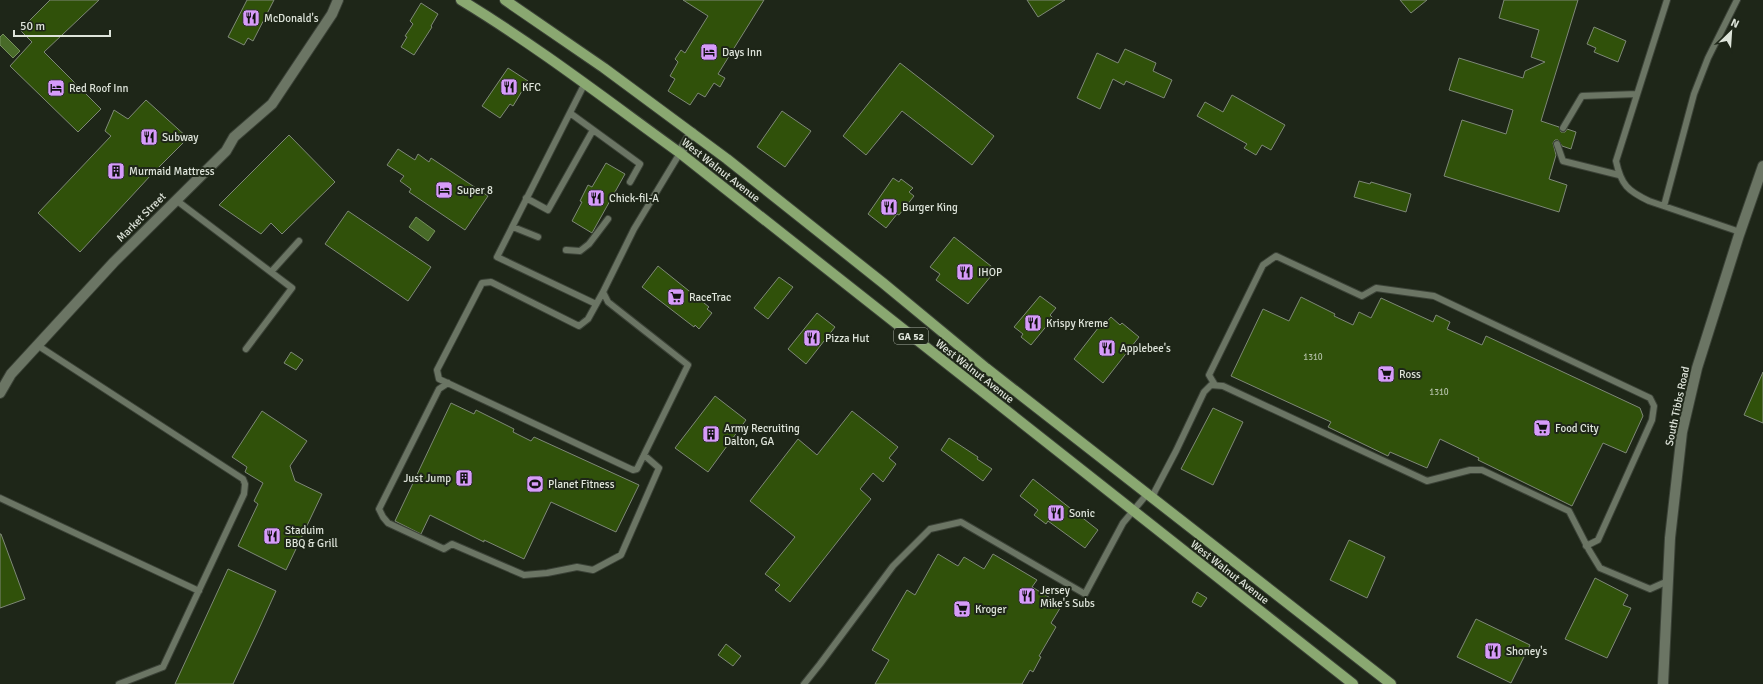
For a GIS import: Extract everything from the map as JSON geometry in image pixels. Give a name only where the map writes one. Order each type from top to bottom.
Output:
[{"type":"main road","name":"West Walnut Avenue","points":[[461,0],[488,16],[585,83],[680,154],[1353,684]]},
{"type":"main road","name":"West Walnut Avenue","points":[[510,1],[692,133],[883,283],[986,368],[1151,495],[1391,684]]},
{"type":"street","name":"Market Street","points":[[2,386],[37,345],[114,262],[226,151],[234,137],[272,104],[332,14],[338,0]]},
{"type":"street","points":[[680,154],[692,133]]},
{"type":"street","name":"South Tibbs Road","points":[[1663,684],[1670,538],[1682,432],[1697,368],[1740,232],[1763,166]]},
{"type":"lane","points":[[1667,0],[1616,161],[1619,175],[1624,185],[1635,194],[1664,206],[1740,232]]},
{"type":"lane","points":[[1664,206],[1694,94],[1708,58],[1738,0]]},
{"type":"lane","points":[[585,83],[497,257],[596,304]]},
{"type":"lane","points":[[1563,128],[1582,96],[1637,94]]},
{"type":"lane","points":[[570,113],[640,164],[630,182]]},
{"type":"lane","points":[[526,198],[548,210],[594,130]]},
{"type":"lane","points":[[1557,144],[1563,161],[1619,175]]},
{"type":"lane","points":[[603,292],[608,302],[688,365],[637,469],[633,470],[439,378],[437,370],[482,283],[491,282],[579,326],[588,319],[634,229],[680,154]]},
{"type":"lane","points":[[176,200],[292,288],[246,349]]},
{"type":"lane","points":[[566,250],[580,251],[585,248],[608,219]]},
{"type":"lane","points":[[513,227],[538,238]]},
{"type":"lane","points":[[271,272],[299,241]]},
{"type":"lane","points":[[1215,385],[1210,380],[1209,375],[1263,265],[1276,256],[1362,296],[1376,288],[1434,296],[1650,398],[1654,406],[1652,420],[1598,540],[1586,546]]},
{"type":"lane","points":[[37,345],[243,478],[245,484],[244,494],[163,667],[119,684]]},
{"type":"lane","points":[[448,383],[439,389],[379,508],[382,517],[388,523],[444,549],[452,544],[524,575],[547,573],[577,567],[593,570],[621,555],[658,468],[644,455]]},
{"type":"lane","points":[[804,684],[894,566],[930,529],[961,522],[1085,594],[1123,523],[1133,511],[1155,491],[1204,392],[1211,385],[1223,386],[1427,481],[1470,470],[1482,470],[1569,511],[1586,546],[1600,568],[1650,589],[1668,581]]},
{"type":"lane","points":[[0,498],[199,591]]},
{"type":"shaded area","points":[[3,34],[20,51],[13,58],[0,45],[0,37]]},
{"type":"shaded area","points":[[416,217],[435,231],[428,241],[409,227]]},
{"type":"building","name":"Red Roof Inn","points":[[50,0],[99,0],[44,52],[101,109],[78,132],[10,66],[32,42],[20,30]]},
{"type":"building","name":"McDonald's","points":[[247,0],[274,0],[253,41],[248,38],[244,45],[228,37]]},
{"type":"building","name":"Days Inn","points":[[683,0],[764,0],[718,74],[725,78],[720,87],[714,83],[705,97],[698,93],[690,105],[668,91],[675,79],[670,76],[678,62],[675,59],[681,50],[685,53],[708,16]]},
{"type":"building","points":[[1027,0],[1065,0],[1038,17]]},
{"type":"building","points":[[1400,0],[1427,0],[1411,13]]},
{"type":"building","points":[[1504,0],[1578,0],[1541,121],[1559,127],[1561,132],[1565,132],[1567,129],[1576,132],[1571,149],[1562,146],[1558,140],[1555,140],[1553,143],[1556,155],[1549,179],[1567,185],[1559,212],[1444,176],[1462,120],[1506,134],[1513,110],[1449,90],[1459,58],[1523,78],[1525,71],[1545,62],[1531,57],[1539,30],[1499,18]]},
{"type":"building","points":[[421,3],[438,14],[431,26],[432,27],[414,55],[401,47],[407,37],[405,36],[413,24],[410,21]]},
{"type":"building","points":[[1594,27],[1626,41],[1618,62],[1594,52],[1596,48],[1587,44]]},
{"type":"building","points":[[1125,49],[1156,63],[1153,71],[1172,80],[1164,98],[1126,81],[1124,85],[1113,79],[1100,109],[1077,98],[1097,53],[1118,63]]},
{"type":"building","points":[[900,63],[994,136],[972,165],[902,111],[866,155],[843,136]]},
{"type":"building","name":"KFC","points":[[508,68],[528,81],[513,106],[510,104],[500,118],[482,106]]},
{"type":"building","points":[[1232,95],[1285,125],[1271,150],[1262,145],[1256,155],[1244,148],[1247,144],[1197,116],[1205,102],[1223,112]]},
{"type":"building","points":[[146,100],[188,138],[151,175],[80,252],[38,213],[111,136],[105,131],[114,110],[128,119]]},
{"type":"building","points":[[782,111],[811,131],[785,167],[757,147]]},
{"type":"building","points":[[289,135],[335,182],[282,234],[271,223],[261,234],[219,205]]},
{"type":"building","name":"Super 8","points":[[398,149],[415,160],[418,154],[429,162],[431,158],[488,196],[465,230],[409,192],[411,189],[400,181],[404,176],[387,165]]},
{"type":"building","name":"Chick-fil-A","points":[[606,163],[625,174],[592,233],[572,221],[582,202],[580,201],[588,185],[592,187]]},
{"type":"building","name":"Burger King","points":[[893,178],[899,182],[901,179],[913,188],[909,192],[914,196],[899,215],[897,214],[886,228],[868,214]]},
{"type":"building","points":[[1359,181],[1370,184],[1371,182],[1411,194],[1406,212],[1354,197]]},
{"type":"building","points":[[348,211],[431,267],[408,301],[325,244]]},
{"type":"building","name":"IHOP","points":[[954,237],[996,270],[968,304],[936,280],[940,274],[930,267]]},
{"type":"building","name":"RaceTrac","points":[[658,266],[709,307],[707,309],[712,313],[699,329],[695,325],[694,327],[642,287]]},
{"type":"building","points":[[779,277],[793,287],[768,319],[754,308]]},
{"type":"building","name":"Krispy Kreme","points":[[1040,296],[1056,308],[1050,315],[1053,318],[1031,345],[1021,337],[1023,334],[1014,327]]},
{"type":"building","points":[[1301,297],[1353,325],[1359,312],[1371,318],[1381,298],[1433,322],[1436,315],[1450,322],[1447,329],[1482,345],[1486,336],[1640,408],[1643,416],[1626,453],[1603,443],[1572,506],[1478,460],[1479,458],[1440,439],[1427,468],[1390,452],[1388,456],[1328,427],[1331,422],[1231,376],[1263,309],[1289,321]]},
{"type":"building","name":"Pizza Hut","points":[[817,313],[835,327],[806,364],[788,349]]},
{"type":"building","name":"Applebee's","points":[[1111,317],[1120,325],[1122,323],[1139,337],[1103,383],[1074,359],[1102,323],[1104,325]]},
{"type":"building","points":[[291,352],[303,360],[296,370],[284,363]]},
{"type":"building","points":[[1763,372],[1763,423],[1744,415]]},
{"type":"building","name":"Army Recruiting Dalton, GA","points":[[715,396],[746,420],[708,472],[675,448]]},
{"type":"building","points":[[451,403],[474,414],[476,410],[514,429],[513,432],[531,441],[534,437],[639,485],[616,532],[551,502],[524,559],[484,540],[484,542],[430,515],[421,534],[395,521]]},
{"type":"building","points":[[1213,408],[1243,422],[1213,485],[1181,469]]},
{"type":"building","points":[[262,411],[307,441],[290,466],[295,481],[322,494],[286,570],[238,546],[258,504],[254,501],[263,483],[245,472],[247,467],[232,457]]},
{"type":"building","points":[[852,411],[898,447],[889,458],[896,464],[883,482],[873,473],[860,489],[871,499],[790,602],[775,590],[780,585],[765,574],[795,537],[750,501],[798,439],[817,455]]},
{"type":"building","points":[[949,438],[978,457],[977,459],[992,469],[983,481],[941,450]]},
{"type":"building","name":"Sonic","points":[[1033,479],[1098,530],[1085,548],[1048,521],[1046,524],[1034,515],[1038,510],[1020,496]]},
{"type":"building","points":[[0,534],[25,599],[0,608]]},
{"type":"building","points":[[1349,540],[1385,557],[1367,598],[1330,580]]},
{"type":"building","name":"Kroger","points":[[938,554],[958,566],[964,557],[984,569],[993,554],[1037,580],[1032,587],[1062,605],[1051,623],[1056,627],[1039,656],[1041,657],[1033,672],[1030,670],[1022,684],[875,684],[889,660],[872,650],[907,590],[915,595]]},
{"type":"building","points":[[228,569],[276,591],[257,633],[233,684],[175,684]]},
{"type":"building","points":[[1595,578],[1628,595],[1623,605],[1631,608],[1607,658],[1565,639]]},
{"type":"building","points":[[1197,592],[1207,598],[1201,607],[1192,602]]},
{"type":"building","name":"Shoney's","points":[[1476,619],[1530,645],[1511,683],[1457,657]]},
{"type":"building","points":[[726,644],[741,656],[733,666],[718,655]]},
{"type":"place","name":"McDonald's","points":[[251,18]]},
{"type":"place","name":"Days Inn","points":[[709,52]]},
{"type":"place","name":"KFC","points":[[509,87]]},
{"type":"place","name":"Red Roof Inn","points":[[56,88]]},
{"type":"place","name":"Subway","points":[[149,137]]},
{"type":"place","name":"Murmaid Mattress","points":[[116,171]]},
{"type":"place","name":"Super 8","points":[[444,190]]},
{"type":"place","name":"Chick-fil-A","points":[[596,198]]},
{"type":"place","name":"Burger King","points":[[889,207]]},
{"type":"place","name":"IHOP","points":[[965,272]]},
{"type":"place","name":"RaceTrac","points":[[676,297]]},
{"type":"place","name":"Krispy Kreme","points":[[1033,323]]},
{"type":"place","name":"Pizza Hut","points":[[812,338]]},
{"type":"place","name":"Applebee's","points":[[1107,348]]},
{"type":"place","name":"Ross","points":[[1386,374]]},
{"type":"place","name":"Food City","points":[[1542,428]]},
{"type":"place","name":"Army Recruiting Dalton, GA","points":[[711,434]]},
{"type":"place","name":"Just Jump","points":[[464,478]]},
{"type":"place","name":"Planet Fitness","points":[[535,484]]},
{"type":"place","name":"Sonic","points":[[1056,513]]},
{"type":"place","name":"Staduim BBQ & Grill","points":[[272,536]]},
{"type":"place","name":"Jersey Mike's Subs","points":[[1027,596]]},
{"type":"place","name":"Kroger","points":[[962,609]]},
{"type":"place","name":"Shoney's","points":[[1493,651]]}]
